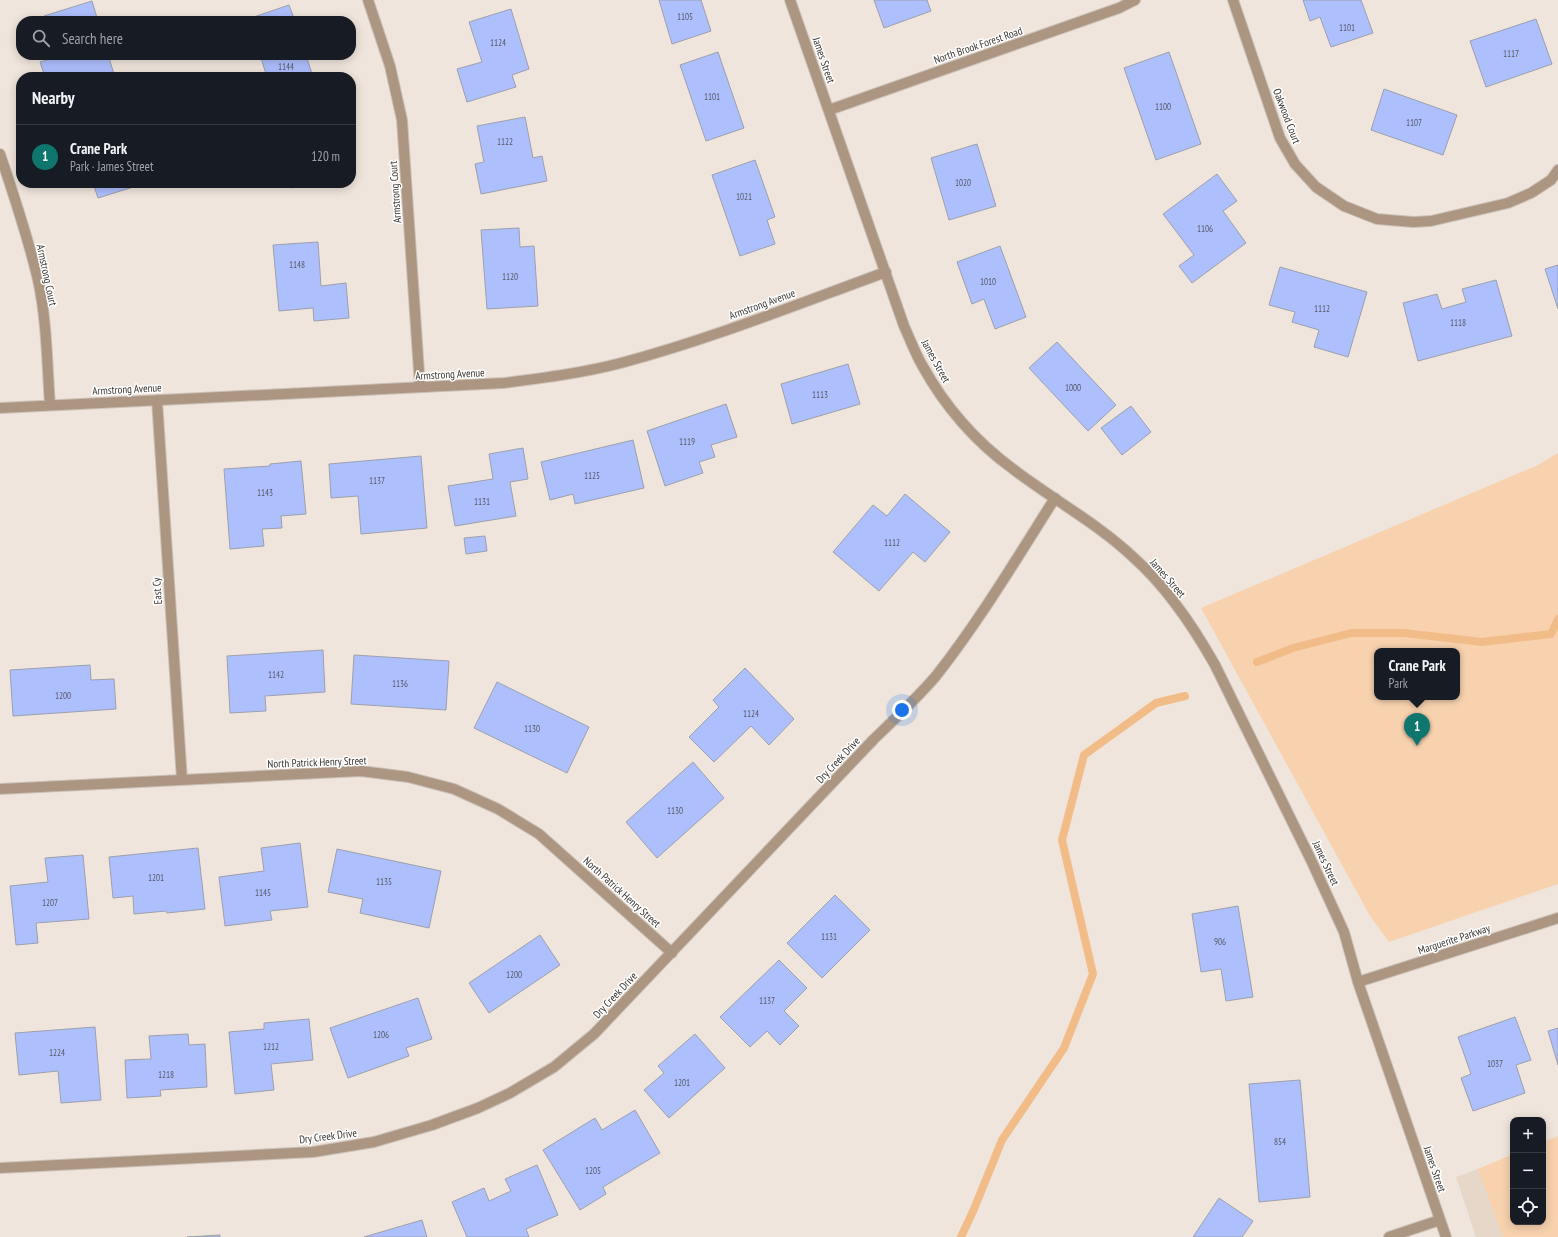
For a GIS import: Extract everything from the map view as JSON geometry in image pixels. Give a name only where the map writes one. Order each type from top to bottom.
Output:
[{"type":"street","name":"Armstrong Court","points":[[368,0],[390,66],[402,120],[420,387]]},
{"type":"street","name":"James Street","points":[[790,0],[904,326],[922,365],[947,404],[981,442],[1013,469],[1113,539],[1135,558],[1170,596],[1200,638],[1215,665],[1328,896],[1344,932],[1358,982],[1446,1237]]},
{"type":"street","name":"North Brook Forest Road","points":[[829,110],[1119,8],[1135,0]]},
{"type":"street","name":"Oakwood Court","points":[[1233,0],[1280,138],[1295,164],[1316,187],[1344,206],[1378,218],[1413,222],[1431,221],[1508,202],[1531,193],[1551,180],[1558,170]]},
{"type":"street","name":"Armstrong Court","points":[[0,154],[25,229],[38,281],[44,318],[50,405]]},
{"type":"street","name":"Armstrong Avenue","points":[[0,408],[504,383],[544,378],[620,363],[692,342],[886,272]]},
{"type":"street","name":"East Cy","points":[[157,400],[182,780]]},
{"type":"street","name":"Dry Creek Drive","points":[[0,1168],[313,1152],[374,1142],[418,1130],[478,1108],[504,1096],[554,1067],[594,1034],[935,677],[974,625],[1055,498]]},
{"type":"street","name":"North Patrick Henry Street","points":[[0,790],[360,771],[408,777],[454,789],[498,809],[539,834],[672,953]]},
{"type":"street","name":"Marguerite Parkway","points":[[1358,982],[1558,918]]},
{"type":"street","points":[[1389,1237],[1440,1220]]},
{"type":"shaded area","points":[[1558,453],[1558,884],[1389,942],[1370,916],[1201,608],[1538,465]]},
{"type":"shaded area","points":[[1558,1136],[1558,1237],[1503,1237],[1478,1169],[1510,1155],[1510,1225],[1546,1225],[1546,1141]]},
{"type":"shaded area","points":[[1510,1157],[1510,1225],[1546,1225],[1558,1237],[1476,1237],[1456,1177]]},
{"type":"building","points":[[659,0],[701,0],[711,31],[672,44]]},
{"type":"building","points":[[874,0],[927,0],[931,11],[884,28]]},
{"type":"building","points":[[1303,0],[1361,0],[1373,33],[1331,47],[1320,17],[1310,21]]},
{"type":"building","points":[[92,1],[96,16],[44,16]]},
{"type":"building","points":[[289,5],[293,16],[257,16]]},
{"type":"building","points":[[511,9],[529,69],[512,75],[516,87],[467,102],[457,69],[482,62],[469,22]]},
{"type":"building","points":[[1536,19],[1552,64],[1486,87],[1470,41]]},
{"type":"building","points":[[718,52],[744,128],[706,141],[680,65]]},
{"type":"building","points":[[1169,52],[1201,144],[1156,160],[1124,68]]},
{"type":"building","points":[[47,60],[110,60],[113,72],[43,72],[40,62]]},
{"type":"building","points":[[262,60],[308,60],[311,72],[265,72]]},
{"type":"building","points":[[1384,89],[1457,115],[1443,155],[1371,130]]},
{"type":"building","points":[[525,117],[533,158],[542,156],[547,181],[481,194],[475,164],[484,162],[477,126]]},
{"type":"building","points":[[977,144],[996,206],[949,220],[931,158]]},
{"type":"building","points":[[755,160],[775,217],[767,220],[775,244],[740,256],[712,175]]},
{"type":"building","points":[[1217,174],[1237,201],[1223,211],[1246,243],[1192,283],[1179,266],[1194,255],[1163,214]]},
{"type":"building","points":[[95,188],[130,188],[98,198]]},
{"type":"building","points":[[519,228],[520,247],[534,246],[538,306],[487,309],[481,230]]},
{"type":"building","points":[[318,242],[321,286],[346,283],[349,318],[314,321],[313,308],[279,311],[273,245]]},
{"type":"building","points":[[1000,246],[1026,317],[995,329],[984,299],[972,304],[957,262]]},
{"type":"building","points":[[1558,265],[1558,309],[1545,269]]},
{"type":"building","points":[[1280,267],[1367,292],[1348,357],[1314,347],[1319,330],[1292,322],[1295,312],[1269,305]]},
{"type":"building","points":[[1496,280],[1512,336],[1418,361],[1403,303],[1437,294],[1442,309],[1466,302],[1462,289]]},
{"type":"building","points":[[1057,342],[1116,405],[1088,431],[1029,368]]},
{"type":"building","points":[[848,364],[860,404],[792,424],[781,384]]},
{"type":"building","points":[[726,404],[737,437],[711,445],[715,457],[699,462],[703,473],[665,486],[647,431]]},
{"type":"building","points":[[1131,406],[1151,432],[1122,455],[1101,428]]},
{"type":"building","points":[[633,440],[644,488],[575,504],[573,494],[550,500],[541,462]]},
{"type":"building","points":[[523,448],[528,479],[510,482],[516,516],[455,526],[448,486],[493,479],[489,454]]},
{"type":"building","points":[[421,456],[427,528],[361,534],[358,496],[331,498],[329,464]]},
{"type":"building","points":[[301,461],[306,514],[281,516],[282,528],[262,529],[264,546],[230,549],[224,469],[270,466],[270,464]]},
{"type":"building","points":[[905,494],[950,532],[925,562],[913,552],[879,591],[833,552],[873,505],[887,516]]},
{"type":"building","points":[[485,536],[487,551],[466,554],[464,538]]},
{"type":"building","points":[[323,650],[325,692],[265,696],[266,711],[230,713],[227,656]]},
{"type":"building","points":[[354,655],[449,661],[446,710],[351,704]]},
{"type":"building","points":[[90,665],[91,680],[114,679],[116,709],[13,716],[10,670]]},
{"type":"building","points":[[745,668],[794,719],[769,745],[751,726],[714,762],[689,737],[719,707],[713,700]]},
{"type":"building","points":[[497,682],[589,727],[567,773],[474,728]]},
{"type":"building","points":[[693,762],[724,798],[657,858],[626,822]]},
{"type":"building","points":[[300,843],[308,907],[270,911],[272,920],[225,926],[219,877],[264,871],[261,848]]},
{"type":"building","points":[[198,848],[205,909],[167,913],[166,911],[134,914],[133,896],[113,898],[109,857]]},
{"type":"building","points":[[337,849],[441,871],[429,928],[360,913],[363,899],[328,892]]},
{"type":"building","points":[[83,855],[89,919],[36,923],[38,943],[16,945],[10,886],[48,882],[45,858]]},
{"type":"building","points":[[835,895],[870,930],[822,978],[787,943]]},
{"type":"building","points":[[1238,906],[1253,997],[1226,1001],[1221,969],[1201,972],[1192,914]]},
{"type":"building","points":[[540,935],[560,965],[489,1013],[469,983]]},
{"type":"building","points":[[779,960],[807,988],[784,1011],[799,1026],[780,1045],[767,1031],[750,1047],[720,1017]]},
{"type":"building","points":[[418,998],[432,1039],[406,1048],[409,1056],[348,1078],[330,1028]]},
{"type":"building","points":[[1515,1017],[1531,1060],[1516,1065],[1525,1093],[1473,1111],[1461,1078],[1471,1074],[1458,1037]]},
{"type":"building","points":[[309,1019],[313,1060],[271,1064],[274,1090],[235,1094],[229,1032],[264,1029],[264,1023]]},
{"type":"building","points":[[95,1027],[101,1100],[61,1103],[58,1071],[19,1075],[15,1033]]},
{"type":"building","points":[[1558,1028],[1558,1065],[1548,1031]]},
{"type":"building","points":[[188,1034],[189,1045],[205,1044],[207,1087],[160,1090],[161,1096],[127,1098],[125,1060],[151,1059],[149,1036]]},
{"type":"building","points":[[695,1034],[725,1068],[669,1118],[644,1090],[664,1073],[658,1066]]},
{"type":"building","points":[[1300,1080],[1310,1197],[1259,1202],[1249,1084]]},
{"type":"building","points":[[635,1110],[660,1153],[603,1187],[606,1194],[580,1210],[543,1150],[595,1118],[602,1130]]},
{"type":"building","points":[[537,1165],[558,1215],[526,1229],[529,1237],[467,1237],[452,1202],[484,1188],[489,1201],[511,1191],[505,1179]]},
{"type":"building","points":[[1219,1198],[1253,1221],[1242,1237],[1193,1237]]},
{"type":"building","points":[[422,1220],[427,1237],[364,1237]]},
{"type":"building","points":[[220,1235],[220,1237],[187,1237]]},
{"type":"waterway","points":[[1257,662],[1293,648],[1351,633],[1404,633],[1482,642],[1551,634],[1558,619]]},
{"type":"waterway","points":[[961,1237],[1002,1140],[1064,1048],[1093,974],[1062,840],[1084,755],[1156,703],[1185,696]]},
{"type":"place","name":"Crane Park","points":[[1417,746]]}]
